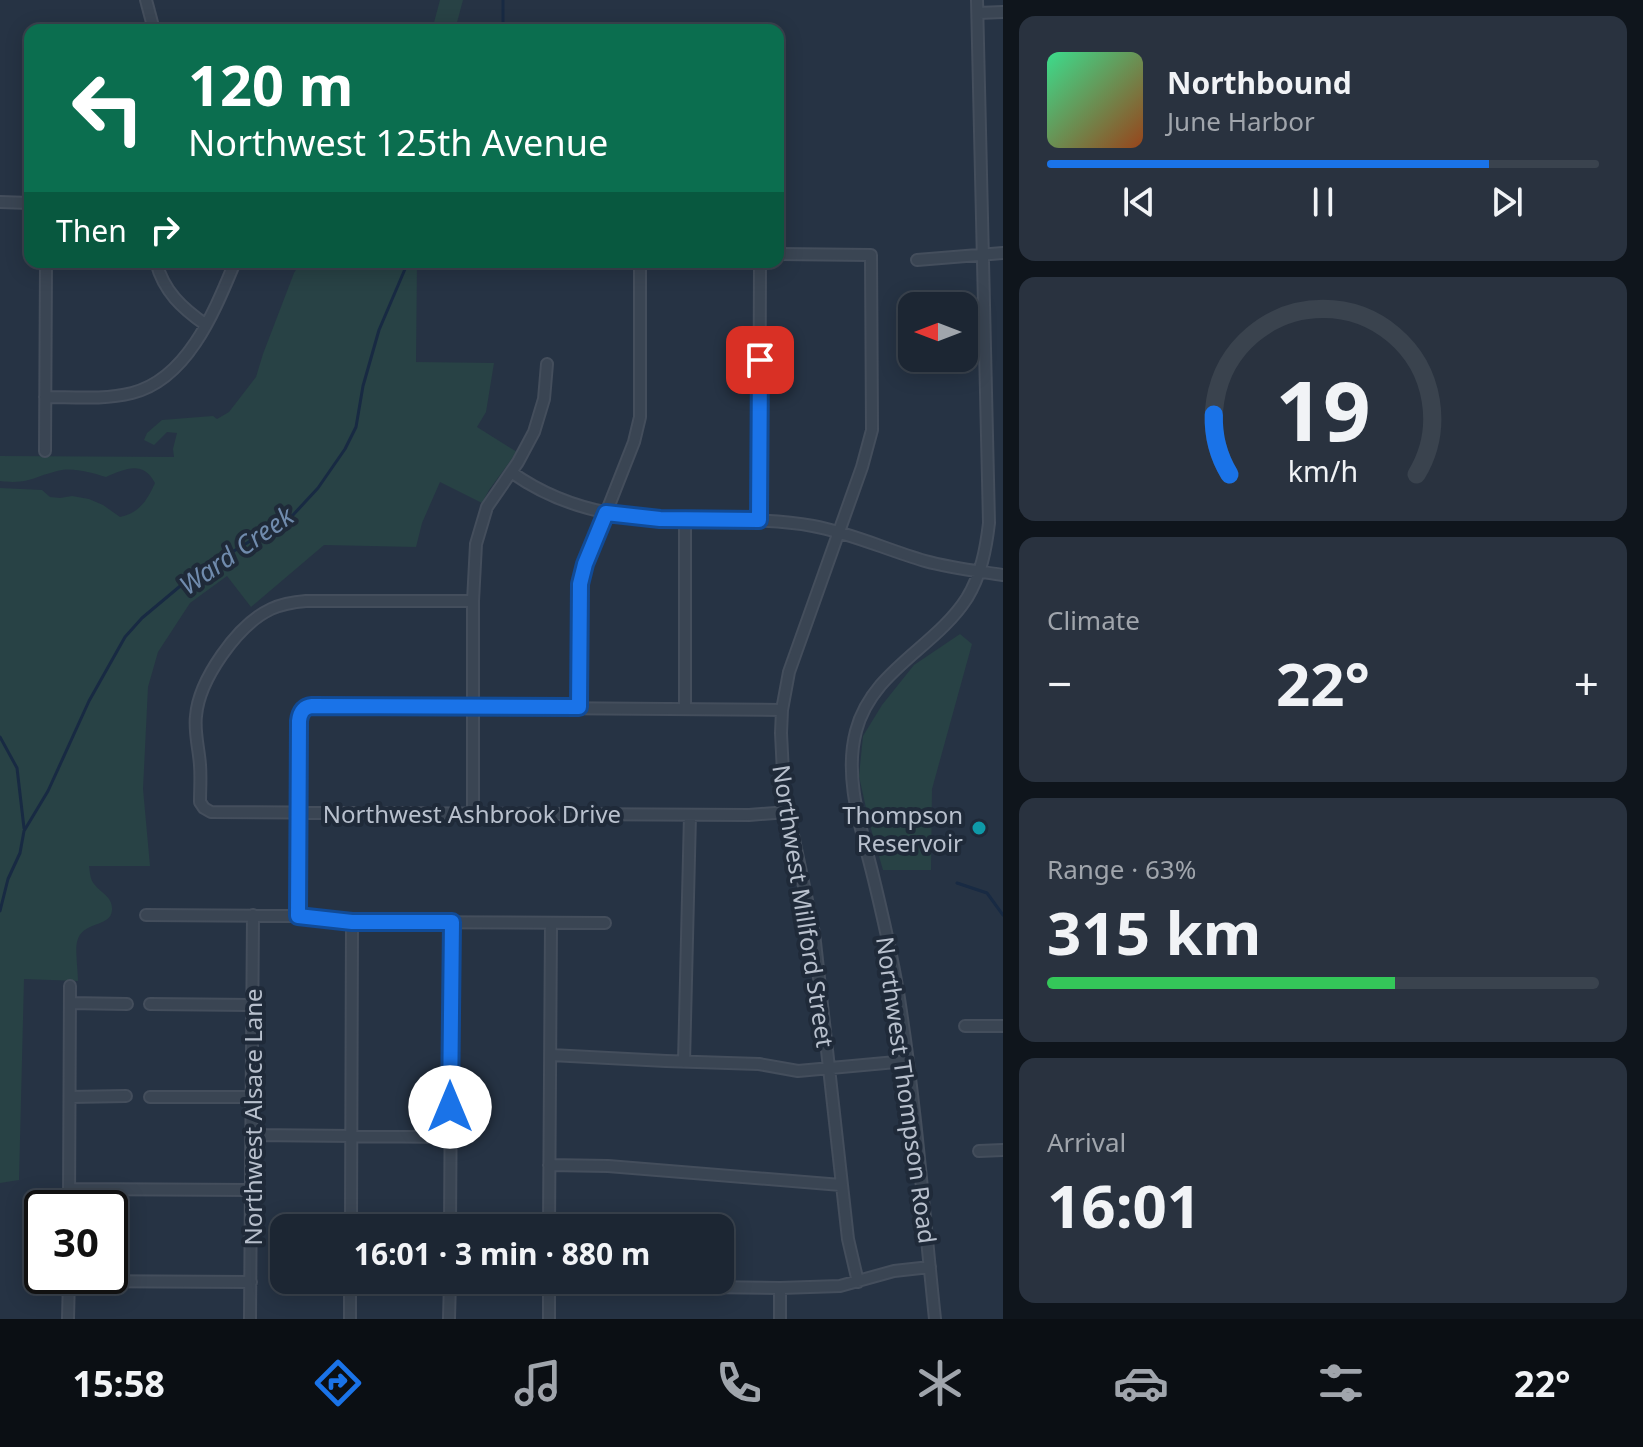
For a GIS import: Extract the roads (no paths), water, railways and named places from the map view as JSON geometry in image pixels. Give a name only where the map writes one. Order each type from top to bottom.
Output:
[{"type":"street","points":[[146,0],[152,24]]},
{"type":"street","name":"Northwest Thompson Road","points":[[935,1319],[907,1061],[892,955],[852,775],[856,731],[875,691],[890,673],[954,615],[972,590],[985,553],[989,523],[977,0]]},
{"type":"street","points":[[978,13],[1003,12]]},
{"type":"street","points":[[0,202],[24,203]]},
{"type":"street","points":[[917,260],[1003,253]]},
{"type":"street","name":"Northwest Millford Street","points":[[784,254],[871,255],[872,430],[862,467],[789,672],[782,710],[782,773],[814,933],[841,1185],[848,1239],[858,1282]]},
{"type":"street","points":[[45,451],[46,268]]},
{"type":"street","points":[[158,268],[169,293],[206,325]]},
{"type":"street","points":[[45,397],[116,396],[143,390],[167,375],[194,346],[217,307],[233,268]]},
{"type":"street","points":[[579,707],[580,584],[585,564],[634,442],[640,417],[640,268]]},
{"type":"street","points":[[759,520],[760,268]]},
{"type":"street","points":[[473,813],[473,601],[479,530],[487,507],[524,453],[538,421],[544,399],[547,364]]},
{"type":"street","points":[[511,472],[554,498],[606,513],[644,518],[794,523],[838,532],[922,560],[1003,575]]},
{"type":"street","points":[[685,520],[685,708]]},
{"type":"street","name":"Northwest Ashbrook Drive","points":[[473,601],[306,601],[286,603],[268,610],[251,622],[218,661],[198,701],[195,718],[201,805],[211,812],[690,815],[788,812]]},
{"type":"street","points":[[298,916],[299,721],[303,710],[312,706],[782,710]]},
{"type":"street","points":[[684,1062],[690,815]]},
{"type":"street","points":[[146,915],[298,916],[352,922],[605,923]]},
{"type":"street","name":"Northwest Alsace Lane","points":[[250,1319],[253,915]]},
{"type":"street","points":[[351,1214],[352,922]]},
{"type":"street","points":[[450,1214],[452,922]]},
{"type":"street","points":[[549,1214],[551,923]]},
{"type":"street","points":[[70,986],[69,1189],[252,1190]]},
{"type":"street","points":[[70,1003],[127,1004]]},
{"type":"street","points":[[150,1004],[252,1005]]},
{"type":"street","points":[[965,1026],[1003,1026]]},
{"type":"street","points":[[551,1055],[759,1064],[798,1071],[907,1061]]},
{"type":"street","points":[[70,1097],[126,1096]]},
{"type":"street","points":[[150,1097],[252,1097]]},
{"type":"street","points":[[252,1135],[450,1137]]},
{"type":"street","points":[[979,1151],[1003,1150]]},
{"type":"street","points":[[549,1165],[608,1166],[841,1185]]},
{"type":"street","points":[[734,1287],[840,1286],[894,1271],[930,1267]]},
{"type":"street","points":[[128,1280],[251,1282]]},
{"type":"street","points":[[780,1288],[780,1319]]},
{"type":"street","points":[[68,1319],[69,1294]]},
{"type":"street","points":[[350,1294],[350,1319]]},
{"type":"street","points":[[449,1319],[450,1294]]},
{"type":"street","points":[[549,1294],[549,1319]]},
{"type":"waterway","name":"Ward Creek","points":[[503,0],[503,24]]},
{"type":"waterway","name":"Ward Creek","points":[[0,911],[8,879],[20,853],[24,831],[48,791],[89,701],[125,637],[142,618],[191,577],[293,515],[318,488],[345,449],[356,427],[363,386],[379,330],[405,268]]},
{"type":"waterway","points":[[0,737],[17,768],[24,828]]},
{"type":"waterway","points":[[957,883],[987,893],[1003,915]]},
{"type":"place","name":"Thompson Reservoir","points":[[979,828]]}]
